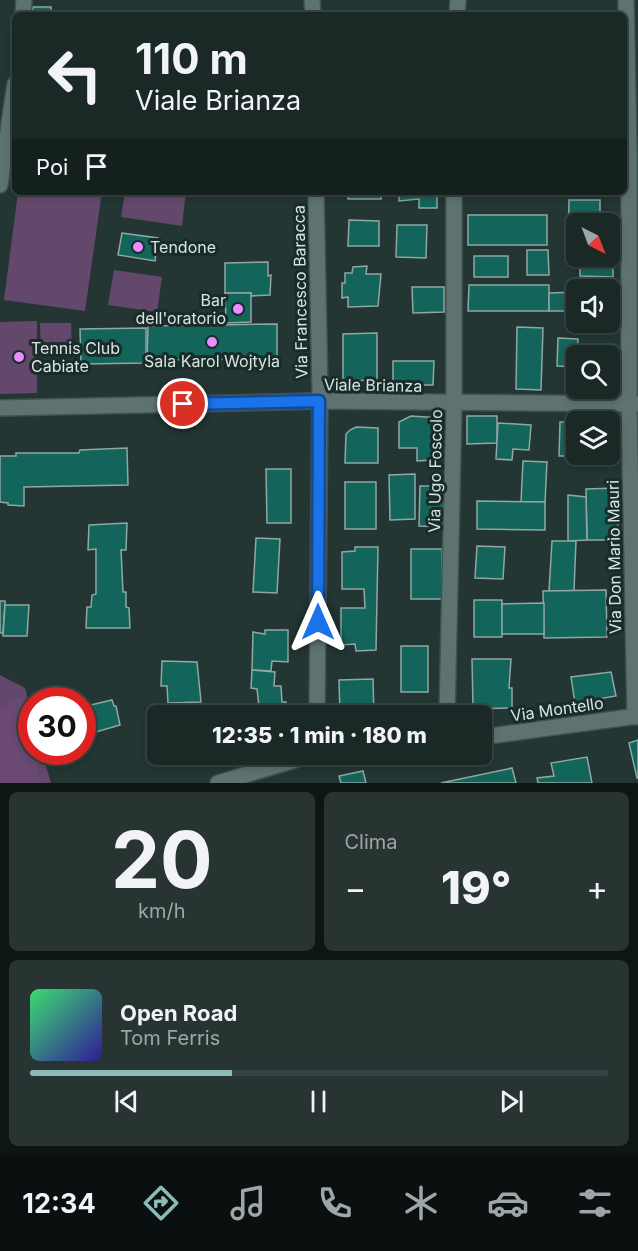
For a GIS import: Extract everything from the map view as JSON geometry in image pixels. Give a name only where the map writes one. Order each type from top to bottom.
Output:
[{"type":"street","name":"Via Don Mario Mauri","points":[[627,22],[633,155],[636,717]]},
{"type":"street","points":[[0,185],[12,104]]},
{"type":"street","name":"Via Francesco Baracca","points":[[316,195],[319,401],[317,705]]},
{"type":"street","name":"Via Ugo Foscolo","points":[[447,705],[454,404],[454,195]]},
{"type":"street","name":"Viale Brianza","points":[[0,408],[319,401],[633,404]]},
{"type":"street","name":"Via Montello","points":[[492,736],[636,717]]},
{"type":"street","points":[[218,783],[254,778],[290,765]]},
{"type":"shaded area","points":[[18,195],[102,195],[85,311],[4,300]]},
{"type":"shaded area","points":[[125,195],[186,195],[182,226],[121,217]]},
{"type":"shaded area","points":[[114,270],[162,277],[157,312],[108,305]]},
{"type":"shaded area","name":"Tennis Club Cabiate","points":[[37,321],[37,393],[0,394],[0,322]]},
{"type":"shaded area","points":[[40,323],[71,323],[72,352],[41,352]]},
{"type":"shaded area","points":[[0,675],[23,687],[18,687],[18,765],[46,765],[51,783],[0,783]]},
{"type":"shaded area","points":[[18,699],[18,765],[36,765],[41,783],[0,783],[0,710]]},
{"type":"building","points":[[33,7],[51,7],[51,12],[32,12]]},
{"type":"building","points":[[348,195],[381,195],[381,199],[348,199]]},
{"type":"building","points":[[399,195],[437,195],[437,208],[419,208],[419,199],[399,201]]},
{"type":"building","points":[[569,200],[600,200],[600,213],[569,213]]},
{"type":"building","points":[[468,215],[547,215],[547,245],[468,245]]},
{"type":"building","points":[[349,220],[379,221],[379,246],[348,246]]},
{"type":"building","points":[[397,225],[427,225],[426,258],[396,257]]},
{"type":"building","name":"Tendone","points":[[122,233],[158,238],[155,261],[118,255]]},
{"type":"building","points":[[527,250],[548,250],[549,275],[527,275]]},
{"type":"building","points":[[474,256],[508,256],[508,277],[474,277]]},
{"type":"building","points":[[268,262],[268,276],[271,275],[270,295],[251,296],[251,293],[225,293],[225,263]]},
{"type":"building","points":[[367,266],[366,274],[381,274],[378,306],[348,307],[348,297],[342,298],[345,273],[352,273],[353,267]]},
{"type":"building","points":[[580,267],[613,267],[613,277],[580,276]]},
{"type":"building","points":[[469,285],[549,285],[549,311],[468,311]]},
{"type":"building","points":[[412,287],[444,287],[444,312],[413,313]]},
{"type":"building","points":[[566,292],[566,311],[549,311],[549,293]]},
{"type":"building","points":[[620,292],[621,292],[622,311],[620,311]]},
{"type":"building","name":"Bar dell'oratorio","points":[[225,293],[251,293],[251,322],[226,323]]},
{"type":"building","name":"Sala Karol Wojtyla","points":[[277,324],[277,359],[147,360],[148,326]]},
{"type":"building","points":[[517,327],[543,328],[541,390],[516,389]]},
{"type":"building","points":[[146,328],[146,363],[81,364],[80,329]]},
{"type":"building","points":[[377,333],[377,380],[343,381],[343,334]]},
{"type":"building","points":[[558,338],[578,339],[578,345],[566,345],[566,366],[557,366]]},
{"type":"building","points":[[393,361],[434,361],[433,385],[393,385]]},
{"type":"building","points":[[411,416],[441,418],[441,444],[434,444],[433,460],[417,461],[417,448],[399,448],[399,422]]},
{"type":"building","points":[[467,416],[497,416],[497,443],[467,444]]},
{"type":"building","points":[[560,422],[566,422],[566,456],[559,456]]},
{"type":"building","points":[[498,423],[531,425],[529,450],[513,449],[512,460],[496,459]]},
{"type":"building","points":[[356,427],[378,428],[378,463],[345,463],[346,434]]},
{"type":"building","points":[[127,448],[128,485],[24,487],[24,506],[0,502],[0,456],[16,456],[16,453],[79,453],[80,450]]},
{"type":"building","points":[[523,461],[547,462],[545,502],[521,502]]},
{"type":"building","points":[[266,469],[291,469],[291,523],[267,523]]},
{"type":"building","points":[[415,474],[415,519],[390,520],[389,475]]},
{"type":"building","points":[[345,482],[376,482],[376,529],[345,529]]},
{"type":"building","points":[[420,486],[444,486],[443,527],[419,526]]},
{"type":"building","points":[[617,488],[618,540],[587,540],[586,489]]},
{"type":"building","points":[[568,495],[586,497],[587,540],[568,541]]},
{"type":"building","points":[[477,501],[545,502],[545,530],[477,529]]},
{"type":"building","points":[[127,523],[126,550],[121,550],[123,592],[126,592],[130,628],[86,628],[87,607],[91,607],[92,595],[96,594],[96,549],[88,550],[89,525]]},
{"type":"building","points":[[256,538],[280,539],[277,593],[253,592]]},
{"type":"building","points":[[552,541],[576,541],[574,591],[549,591]]},
{"type":"building","points":[[477,546],[505,547],[503,579],[475,578]]},
{"type":"building","points":[[355,547],[378,547],[376,650],[356,651],[355,644],[341,645],[341,608],[365,608],[364,589],[342,589],[342,552],[355,551]]},
{"type":"building","points":[[411,549],[442,549],[442,599],[411,599]]},
{"type":"building","points":[[606,590],[607,637],[544,638],[543,591]]},
{"type":"building","points":[[474,600],[502,600],[502,637],[474,637]]},
{"type":"building","points":[[0,601],[5,601],[3,633],[0,633]]},
{"type":"building","points":[[544,603],[544,634],[502,634],[502,604]]},
{"type":"building","points":[[5,605],[29,605],[27,636],[3,636]]},
{"type":"building","points":[[265,630],[288,630],[288,662],[272,661],[271,671],[252,670],[253,632],[265,634]]},
{"type":"building","points":[[401,646],[428,646],[428,692],[401,692]]},
{"type":"building","points":[[472,659],[511,659],[509,688],[512,688],[512,708],[492,709],[492,705],[473,705]]},
{"type":"building","points":[[162,661],[197,662],[201,702],[168,703],[167,686],[161,686]]},
{"type":"building","points":[[252,670],[275,672],[274,686],[281,686],[282,702],[286,702],[286,705],[259,705],[257,689],[251,688]]},
{"type":"building","points":[[611,672],[616,696],[575,703],[571,677]]},
{"type":"building","points":[[373,679],[374,705],[340,705],[339,680]]},
{"type":"building","points":[[112,700],[116,706],[120,725],[96,732],[96,704]]},
{"type":"building","points":[[638,740],[638,778],[637,778],[629,743]]},
{"type":"building","points":[[587,757],[592,783],[538,783],[537,778],[554,776],[551,763]]},
{"type":"building","points":[[512,768],[516,783],[441,783]]},
{"type":"building","points":[[363,771],[366,783],[341,783],[339,776]]},
{"type":"place","name":"Tendone","points":[[138,247]]},
{"type":"place","name":"Bar dell'oratorio","points":[[238,309]]},
{"type":"place","name":"Sala Karol Wojtyla","points":[[212,342]]},
{"type":"place","name":"Tennis Club Cabiate","points":[[19,357]]},
{"type":"route","points":[[183,404],[319,401],[318,622]]}]
